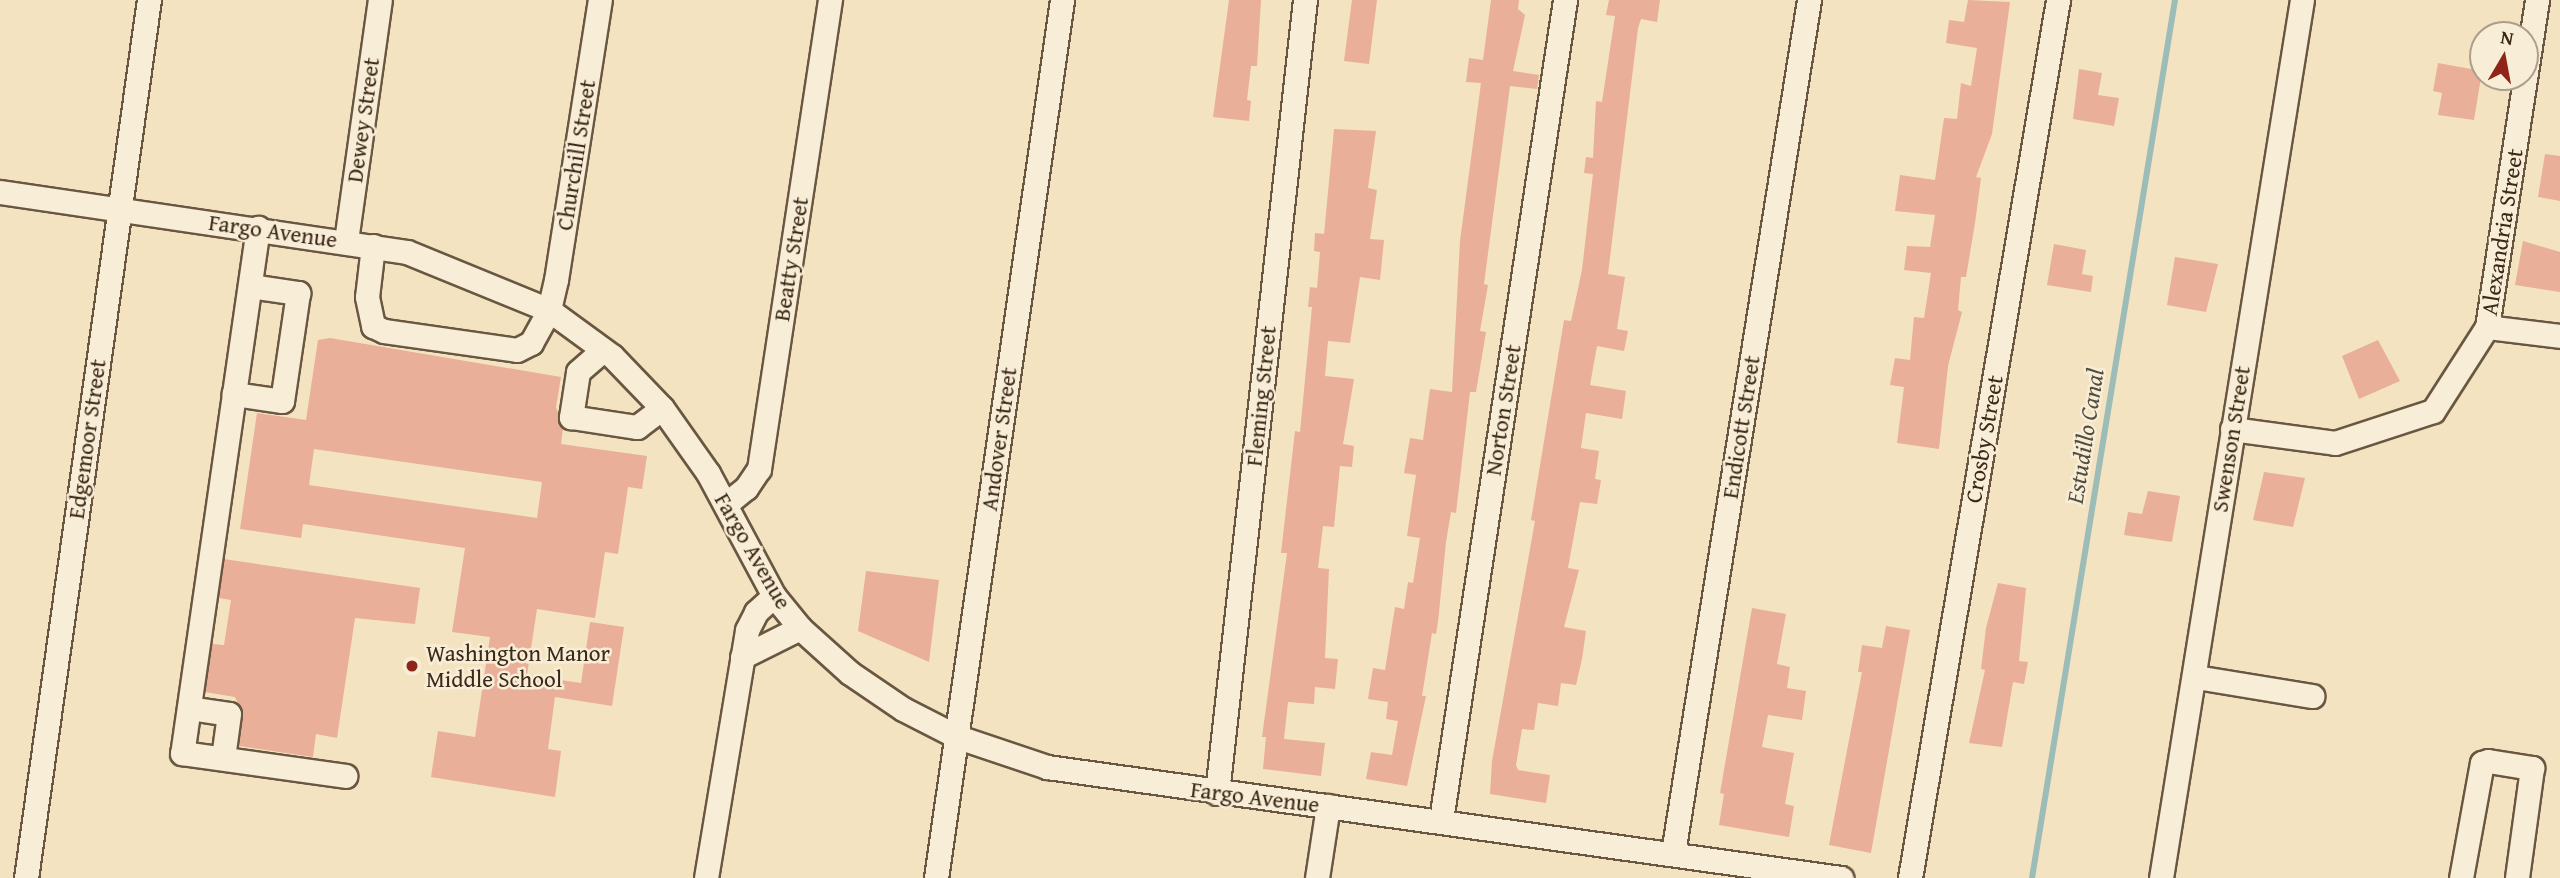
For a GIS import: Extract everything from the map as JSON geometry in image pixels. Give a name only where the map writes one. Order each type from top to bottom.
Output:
[{"type":"street","name":"Edgemoor Street","points":[[26,878],[149,0]]},
{"type":"street","name":"Dewey Street","points":[[346,241],[380,0]]},
{"type":"street","name":"Churchill Street","points":[[373,246],[368,316],[373,326],[384,331],[517,350],[531,344],[549,310],[600,0]]},
{"type":"street","name":"Beatty Street","points":[[726,504],[746,488],[759,469],[830,0]]},
{"type":"street","name":"Andover Street","points":[[936,878],[1062,0]]},
{"type":"street","name":"Fleming Street","points":[[1217,793],[1305,0]]},
{"type":"street","name":"Norton Street","points":[[1441,820],[1564,0]]},
{"type":"street","name":"Endicott Street","points":[[1673,853],[1809,0]]},
{"type":"street","name":"Crosby Street","points":[[1910,878],[2058,0]]},
{"type":"street","name":"Swenson Street","points":[[2161,878],[2196,677],[2232,429],[2302,0]]},
{"type":"street","name":"Alexandria Street","points":[[2232,429],[2335,443],[2433,411],[2487,327],[2537,0]]},
{"type":"street","name":"Fargo Avenue","points":[[0,192],[373,246],[453,267],[549,310],[603,350],[662,408],[726,504],[774,596],[800,628],[849,673],[902,709],[958,737],[1047,767],[1217,793],[1441,820],[1841,878]]},
{"type":"street","points":[[258,228],[182,753],[345,776]]},
{"type":"street","points":[[234,394],[282,401],[298,293],[250,286]]},
{"type":"street","points":[[2487,327],[2560,336]]},
{"type":"street","points":[[603,350],[578,372],[571,417],[638,428],[662,408]]},
{"type":"street","points":[[706,878],[742,657],[756,612],[774,596]]},
{"type":"street","points":[[742,657],[800,628]]},
{"type":"street","points":[[2196,677],[2312,696]]},
{"type":"street","points":[[189,708],[229,714],[222,758]]},
{"type":"street","points":[[2461,878],[2482,763],[2488,761],[2532,768],[2517,878]]},
{"type":"street","points":[[1317,878],[1328,806]]},
{"type":"building","points":[[1229,0],[1261,0],[1257,66],[1251,66],[1247,100],[1251,101],[1249,121],[1213,117]]},
{"type":"building","points":[[1352,0],[1377,0],[1369,64],[1344,61]]},
{"type":"building","points":[[1491,0],[1519,0],[1518,9],[1525,15],[1513,71],[1539,75],[1537,89],[1510,86],[1484,284],[1488,285],[1480,331],[1486,332],[1476,392],[1470,392],[1456,513],[1451,512],[1438,622],[1436,634],[1432,633],[1422,696],[1426,696],[1407,786],[1366,779],[1371,752],[1392,755],[1398,721],[1386,719],[1388,702],[1368,699],[1373,668],[1385,670],[1395,607],[1404,609],[1408,582],[1413,583],[1420,538],[1407,536],[1416,475],[1404,473],[1410,438],[1423,440],[1430,389],[1452,392],[1460,241],[1481,83],[1466,82],[1469,58],[1483,60]]},
{"type":"building","points":[[1609,0],[1660,0],[1657,22],[1641,19],[1638,28],[1608,274],[1625,277],[1617,329],[1628,331],[1624,351],[1597,346],[1590,385],[1626,391],[1622,419],[1586,413],[1581,448],[1599,451],[1595,479],[1601,480],[1597,504],[1580,502],[1568,568],[1579,570],[1564,627],[1586,631],[1582,659],[1576,685],[1561,683],[1558,706],[1538,703],[1534,730],[1522,729],[1516,765],[1518,770],[1550,775],[1546,803],[1490,794],[1492,761],[1535,521],[1531,520],[1564,320],[1571,321],[1582,270],[1593,174],[1584,173],[1586,157],[1593,158],[1596,101],[1602,102],[1615,16],[1606,15]]},
{"type":"building","points":[[1968,0],[2010,2],[1992,134],[1976,177],[1981,178],[1975,223],[1966,277],[1961,277],[1958,310],[1962,312],[1948,366],[1939,449],[1897,443],[1904,387],[1890,385],[1895,358],[1910,360],[1914,317],[1924,318],[1931,273],[1904,270],[1907,246],[1930,247],[1935,215],[1895,211],[1900,175],[1935,180],[1944,118],[1957,119],[1961,83],[1971,86],[1977,48],[1946,43],[1949,20],[1964,22]]},
{"type":"building","points":[[2438,63],[2469,69],[2469,91],[2479,91],[2474,120],[2438,115],[2442,93],[2433,91]]},
{"type":"building","points":[[2079,69],[2102,73],[2098,95],[2119,98],[2114,126],[2073,119]]},
{"type":"building","points":[[1334,129],[1376,131],[1368,188],[1377,190],[1370,239],[1384,240],[1380,280],[1360,277],[1350,343],[1328,341],[1325,376],[1354,379],[1343,444],[1354,446],[1352,467],[1340,466],[1334,527],[1323,526],[1318,568],[1329,569],[1325,658],[1338,659],[1335,689],[1315,687],[1314,704],[1288,702],[1284,739],[1325,743],[1321,776],[1263,769],[1266,737],[1262,737],[1287,553],[1281,553],[1295,431],[1300,432],[1312,307],[1308,307],[1310,287],[1317,288],[1320,252],[1314,251],[1315,233],[1324,234]]},
{"type":"building","points":[[2545,154],[2560,156],[2560,201],[2538,197]]},
{"type":"building","points":[[2523,241],[2560,252],[2560,292],[2515,285]]},
{"type":"building","points":[[2054,244],[2086,250],[2082,274],[2093,276],[2091,292],[2047,285]]},
{"type":"building","points":[[2175,257],[2218,264],[2206,312],[2167,305]]},
{"type":"building","points":[[330,338],[561,377],[556,407],[563,428],[561,444],[647,456],[642,489],[628,487],[618,554],[605,552],[595,618],[537,609],[527,675],[581,683],[590,622],[624,627],[612,706],[555,697],[548,749],[561,751],[555,797],[431,777],[438,731],[475,737],[490,637],[452,632],[465,548],[303,524],[301,538],[240,529],[257,413],[306,420],[318,340]],"holes":[[[314,449],[542,482],[537,518],[309,485]]]},
{"type":"building","points":[[2378,340],[2400,381],[2359,399],[2342,356]]},
{"type":"building","points":[[2264,472],[2305,478],[2293,527],[2253,520]]},
{"type":"building","points":[[2148,491],[2180,496],[2172,542],[2124,535],[2128,512],[2142,514]]},
{"type":"building","points":[[224,559],[420,588],[415,624],[355,618],[337,738],[316,734],[313,757],[239,746],[243,715],[235,697],[205,692],[212,644],[224,645],[231,600],[219,598]]},
{"type":"building","points":[[866,571],[939,580],[929,662],[858,631]]},
{"type":"building","points":[[1998,583],[2026,588],[2019,661],[2028,662],[2024,684],[2013,682],[2002,747],[1969,743],[1985,670],[1981,669],[1986,628]]},
{"type":"building","points":[[1752,608],[1786,614],[1777,664],[1790,667],[1787,688],[1806,691],[1802,720],[1768,715],[1762,747],[1794,753],[1785,804],[1794,806],[1789,837],[1719,825],[1724,794],[1720,793]]},
{"type":"building","points":[[1886,626],[1910,630],[1871,853],[1829,845],[1862,672],[1858,672],[1862,645],[1882,648]]},
{"type":"waterway","name":"Estudillo Canal","points":[[2032,878],[2175,0]]},
{"type":"place","name":"Washington Manor Middle School","points":[[412,666]]}]
